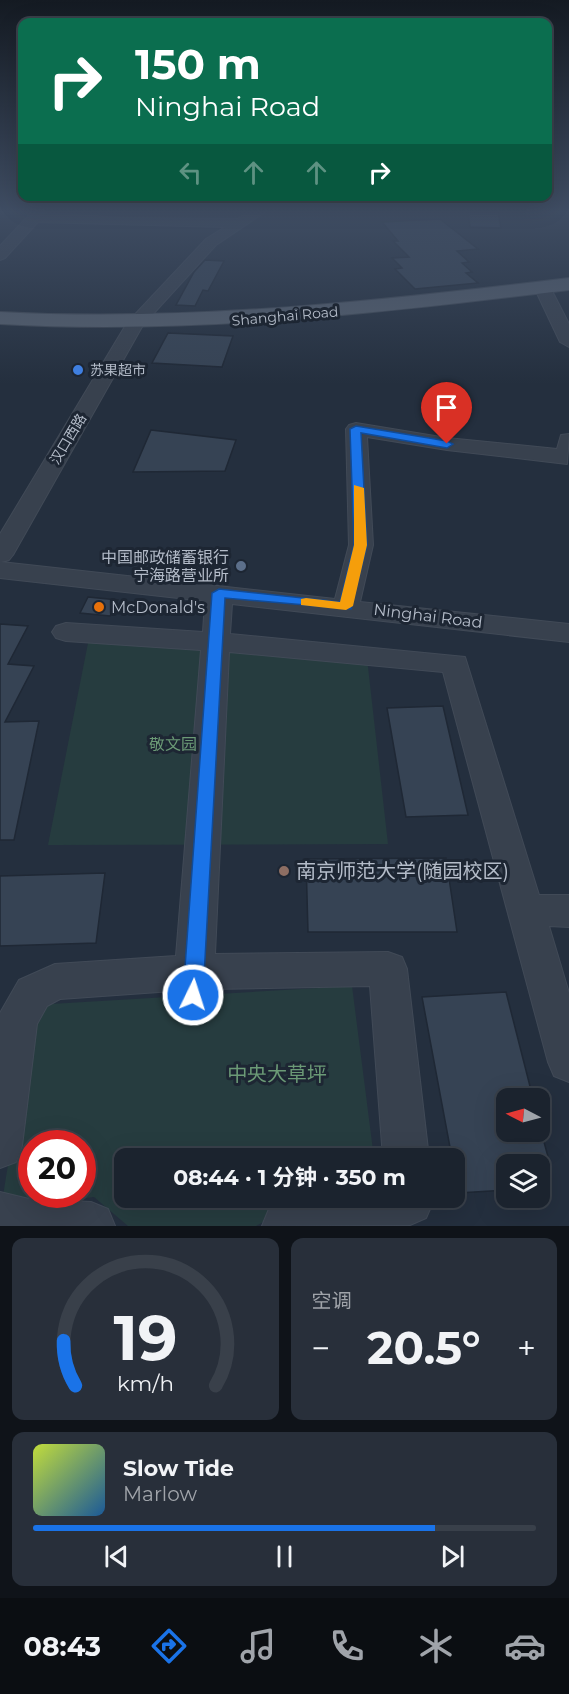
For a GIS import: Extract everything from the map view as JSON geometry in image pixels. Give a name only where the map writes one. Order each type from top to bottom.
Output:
[{"type":"main road","name":"Shanghai Road","points":[[0,318],[136,323],[311,315],[569,284]]},
{"type":"street","name":"汉口西路","points":[[0,555],[136,323],[186,269]]},
{"type":"street","points":[[542,287],[569,342]]},
{"type":"street","points":[[346,606],[361,545],[356,429],[447,444],[568,449]]},
{"type":"street","name":"Ninghai Road","points":[[0,570],[346,606],[569,633]]},
{"type":"street","points":[[194,984],[219,593]]},
{"type":"street","points":[[66,632],[217,642],[455,664],[569,1062]]},
{"type":"street","points":[[525,910],[569,911]]},
{"type":"street","points":[[0,1146],[17,1020],[33,993],[55,982],[194,984],[388,969],[405,1148]]},
{"type":"street","points":[[286,1226],[320,1208]]},
{"type":"street","points":[[0,1215],[29,1223],[91,1226]]},
{"type":"green space","name":"敬文园","points":[[89,638],[367,658],[388,844],[48,845]]},
{"type":"green space","name":"中央大草坪","points":[[352,986],[373,1148],[114,1148],[114,1208],[288,1208],[256,1226],[128,1226],[96,1199],[96,1130],[18,1130],[18,1206],[1,1208],[34,1005]]},
{"type":"building","points":[[197,269],[220,269],[208,291],[203,290],[195,306],[176,305]]},
{"type":"building","points":[[395,269],[469,269],[472,272],[466,273],[478,283],[415,289]]},
{"type":"building","points":[[168,333],[233,336],[222,367],[152,363]]},
{"type":"building","points":[[151,430],[236,440],[225,471],[133,472]]},
{"type":"building","name":"McDonald's","points":[[88,597],[118,600],[110,616],[80,613]]},
{"type":"building","points":[[0,624],[28,626],[8,664],[34,666],[5,722],[39,721],[14,840],[0,840]]},
{"type":"building","points":[[443,706],[468,815],[406,817],[387,708]]},
{"type":"building","points":[[446,858],[457,932],[308,932],[306,859]]},
{"type":"building","points":[[105,873],[96,943],[0,946],[0,876]]},
{"type":"building","points":[[506,992],[530,1088],[496,1088],[496,1142],[544,1142],[547,1154],[496,1154],[496,1191],[465,1193],[465,1148],[450,1148],[422,997]]},
{"type":"slow traffic","points":[[306,602],[346,606],[361,545],[358,488]]},
{"type":"place","name":"苏果超市","points":[[78,370]]},
{"type":"place","name":"中国邮政储蓄银行 宁海路营业所","points":[[241,566]]},
{"type":"place","name":"McDonald's","points":[[99,607]]},
{"type":"place","name":"南京师范大学(随园校区)","points":[[284,871]]},
{"type":"route","points":[[193,995],[219,593],[346,606],[361,545],[356,429],[447,444]]}]
